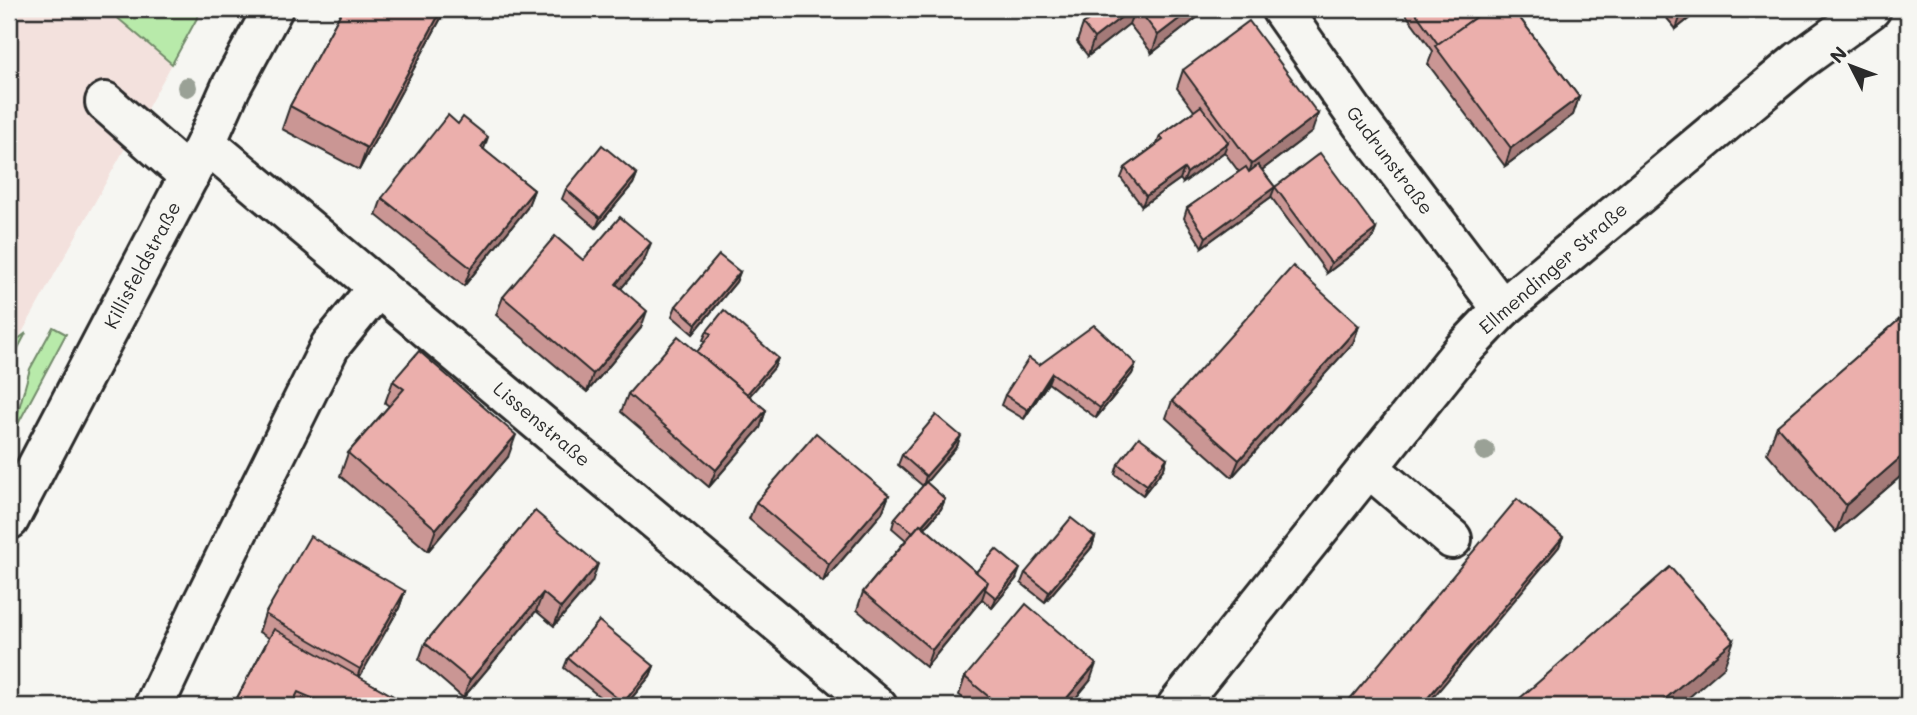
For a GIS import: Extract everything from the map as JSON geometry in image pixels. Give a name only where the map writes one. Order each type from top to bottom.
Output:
[{"type":"street","name":"Killisfeldstraße","points":[[9,520],[273,9]]},
{"type":"street","name":"Gudrunstraße","points":[[1281,9],[1362,124],[1502,309]]},
{"type":"street","name":"Ellmendinger Straße","points":[[1177,706],[1462,351],[1502,309],[1799,61],[1871,9]]},
{"type":"street","points":[[105,102],[189,176]]},
{"type":"street","name":"Lissenstraße","points":[[206,143],[877,706]]},
{"type":"street","points":[[154,706],[330,345],[378,287]]},
{"type":"street","points":[[1368,467],[1452,539]]},
{"type":"shaded area","points":[[9,9],[107,9],[172,64],[9,356]]},
{"type":"green space","points":[[107,9],[202,9],[172,64]]},
{"type":"green space","points":[[53,327],[66,334],[11,437],[30,369]]},
{"type":"green space","points":[[26,333],[16,352],[9,373],[9,346]]},
{"type":"building","points":[[343,9],[442,9],[367,148],[290,106]]},
{"type":"building","points":[[1103,9],[1132,9],[1094,38],[1083,24]]},
{"type":"building","points":[[1138,9],[1192,9],[1158,35]]},
{"type":"building","points":[[1413,9],[1487,9],[1438,44]]},
{"type":"building","points":[[1487,9],[1513,9],[1579,97],[1511,148],[1435,46]]},
{"type":"building","points":[[1249,21],[1318,114],[1252,164],[1183,70]]},
{"type":"building","points":[[1201,106],[1228,142],[1187,173],[1184,169],[1146,196],[1125,168],[1163,140],[1160,136]]},
{"type":"building","points":[[448,115],[458,124],[463,117],[488,137],[481,147],[534,190],[471,268],[382,198]]},
{"type":"building","points":[[602,145],[637,174],[600,218],[566,189]]},
{"type":"building","points":[[1320,153],[1376,229],[1331,263],[1275,187]]},
{"type":"building","points":[[1258,165],[1275,187],[1206,237],[1187,208],[1246,167],[1249,172]]},
{"type":"building","points":[[620,217],[651,243],[616,284],[647,311],[593,374],[503,297],[555,236],[583,260]]},
{"type":"building","points":[[719,255],[740,272],[696,324],[676,306]]},
{"type":"building","points":[[1293,266],[1359,326],[1239,460],[1172,401]]},
{"type":"building","points":[[724,310],[778,358],[747,394],[697,352],[711,334],[707,331]]},
{"type":"building","points":[[1908,312],[1908,451],[1846,505],[1777,426]]},
{"type":"building","points":[[1094,325],[1136,364],[1100,408],[1052,373],[1028,410],[1005,395],[1029,358],[1039,365]]},
{"type":"building","points":[[678,336],[766,410],[716,470],[628,394]]},
{"type":"building","points":[[419,351],[516,435],[436,529],[348,453],[404,389],[393,381]]},
{"type":"building","points":[[936,415],[961,436],[926,476],[902,455]]},
{"type":"building","points":[[816,433],[889,495],[829,564],[756,502]]},
{"type":"building","points":[[1139,437],[1167,458],[1147,485],[1118,464]]},
{"type":"building","points":[[926,482],[945,499],[913,532],[895,518]]},
{"type":"building","points":[[1517,499],[1563,537],[1421,706],[1344,706]]},
{"type":"building","points":[[535,511],[598,564],[561,608],[543,593],[470,680],[425,643]]},
{"type":"building","points":[[1071,518],[1095,537],[1049,592],[1025,573]]},
{"type":"building","points":[[920,524],[988,582],[932,650],[863,592]]},
{"type":"building","points":[[310,536],[405,591],[360,669],[265,614]]},
{"type":"building","points":[[996,549],[1020,569],[996,598],[985,589],[988,582],[976,572]]},
{"type":"building","points":[[1670,567],[1734,640],[1657,706],[1511,706]]},
{"type":"building","points":[[1026,604],[1096,664],[1060,706],[1000,706],[965,677]]},
{"type":"building","points":[[599,621],[654,666],[623,703],[568,658]]},
{"type":"building","points":[[274,629],[402,701],[399,706],[330,706],[298,692],[291,706],[258,706],[237,698]]}]
